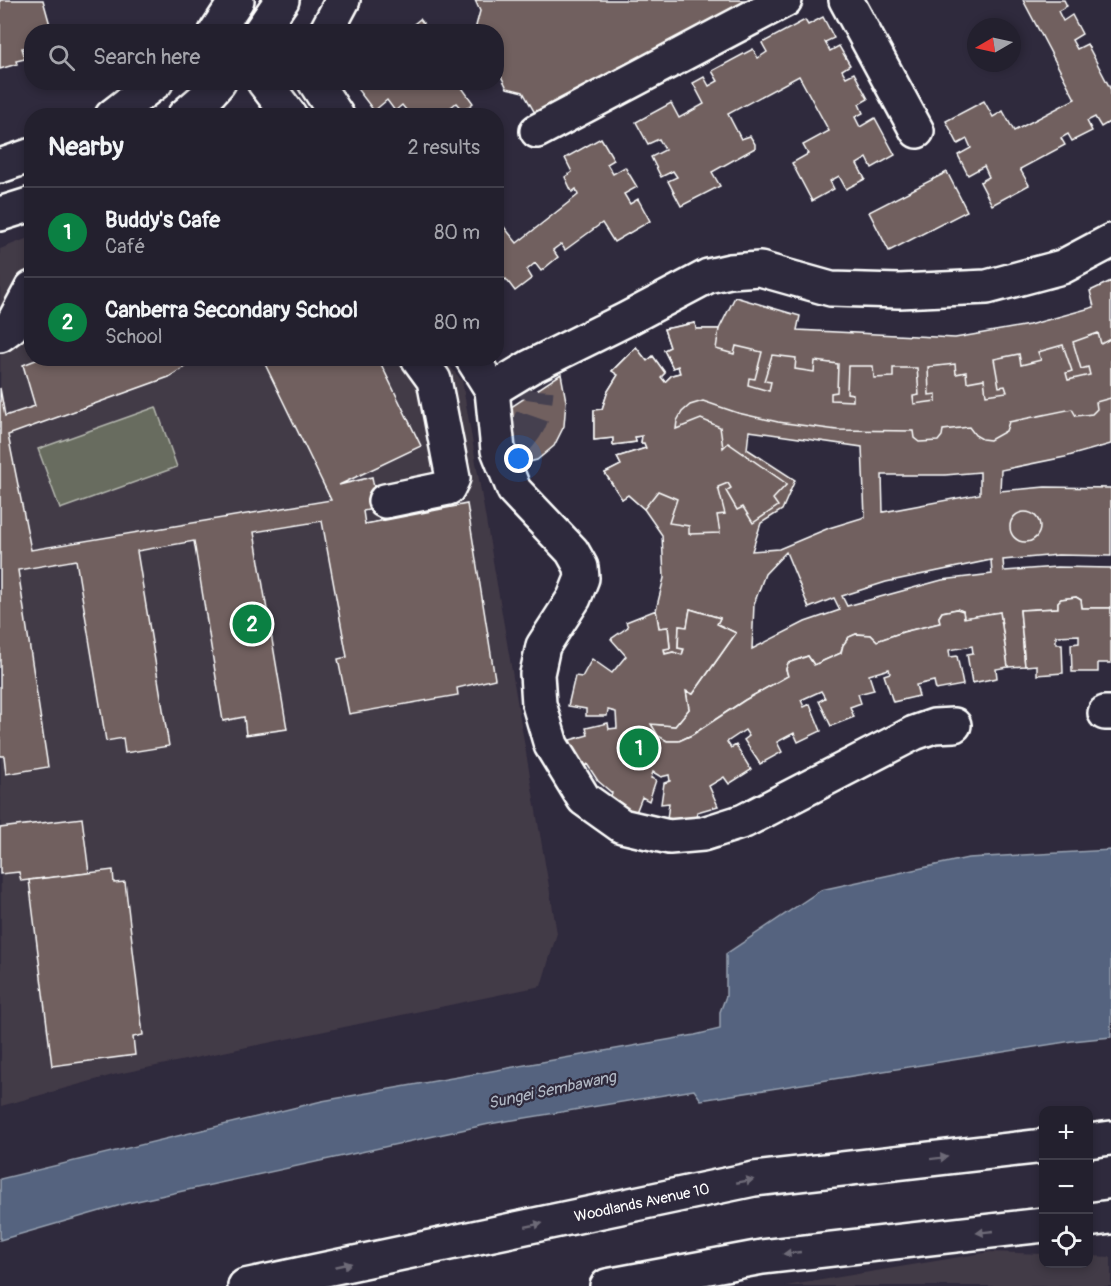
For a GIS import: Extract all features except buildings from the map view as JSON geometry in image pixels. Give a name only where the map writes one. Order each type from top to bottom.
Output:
[{"type":"main road","points":[[221,24],[237,0]]},
{"type":"main road","points":[[266,24],[282,0]]},
{"type":"main road","points":[[330,24],[343,0]]},
{"type":"main road","points":[[537,131],[785,0]]},
{"type":"main road","points":[[846,0],[917,131]]},
{"type":"main road","points":[[122,108],[146,90]]},
{"type":"main road","points":[[193,108],[212,90]]},
{"type":"main road","points":[[270,90],[284,108]]},
{"type":"main road","points":[[320,90],[333,108]]},
{"type":"main road","points":[[0,166],[24,158]]},
{"type":"main road","points":[[0,214],[24,206]]},
{"type":"main road","points":[[492,390],[534,379],[708,276],[730,271],[760,269],[831,289],[899,291],[987,287],[1062,267],[1111,241]]},
{"type":"main road","points":[[0,335],[11,327],[24,303]]},
{"type":"main road","points":[[385,501],[439,492],[448,488],[453,478],[434,380],[424,366]]},
{"type":"main road","points":[[477,366],[492,390],[514,490],[572,551],[582,567],[582,578],[574,598],[543,646],[537,674],[538,704],[551,744],[584,799],[622,826],[669,837],[703,834],[744,821],[914,734],[934,726],[954,725]]},
{"type":"main road","points":[[1093,1140],[1111,1138]]},
{"type":"main road","name":"Woodlands Avenue 10","points":[[245,1286],[754,1179],[1039,1147]]},
{"type":"main road","points":[[1093,1219],[1111,1217]]},
{"type":"main road","points":[[607,1286],[762,1257],[1039,1226]]},
{"type":"shaded area","points":[[24,240],[24,366],[450,366],[462,381],[557,933],[541,986],[113,1075],[1,1106],[0,249]]},
{"type":"shaded area","points":[[990,1252],[1039,1254],[1039,1268],[1093,1268],[1093,1256],[1111,1257],[1111,1286],[786,1286]]},
{"type":"green space","points":[[156,407],[177,467],[60,509],[38,449]]},
{"type":"water","name":"Sungei Sembawang","points":[[1111,850],[1111,1037],[1072,1041],[701,1100],[694,1090],[489,1124],[128,1203],[0,1240],[0,1179],[322,1101],[720,1029],[720,1012],[726,996],[726,954],[821,890],[968,858]]},
{"type":"tunnel","points":[[514,443],[531,419],[537,390]]},
{"type":"place","name":"Canberra Secondary School","points":[[252,624]]},
{"type":"place","name":"Buddy's Cafe","points":[[639,748]]}]
